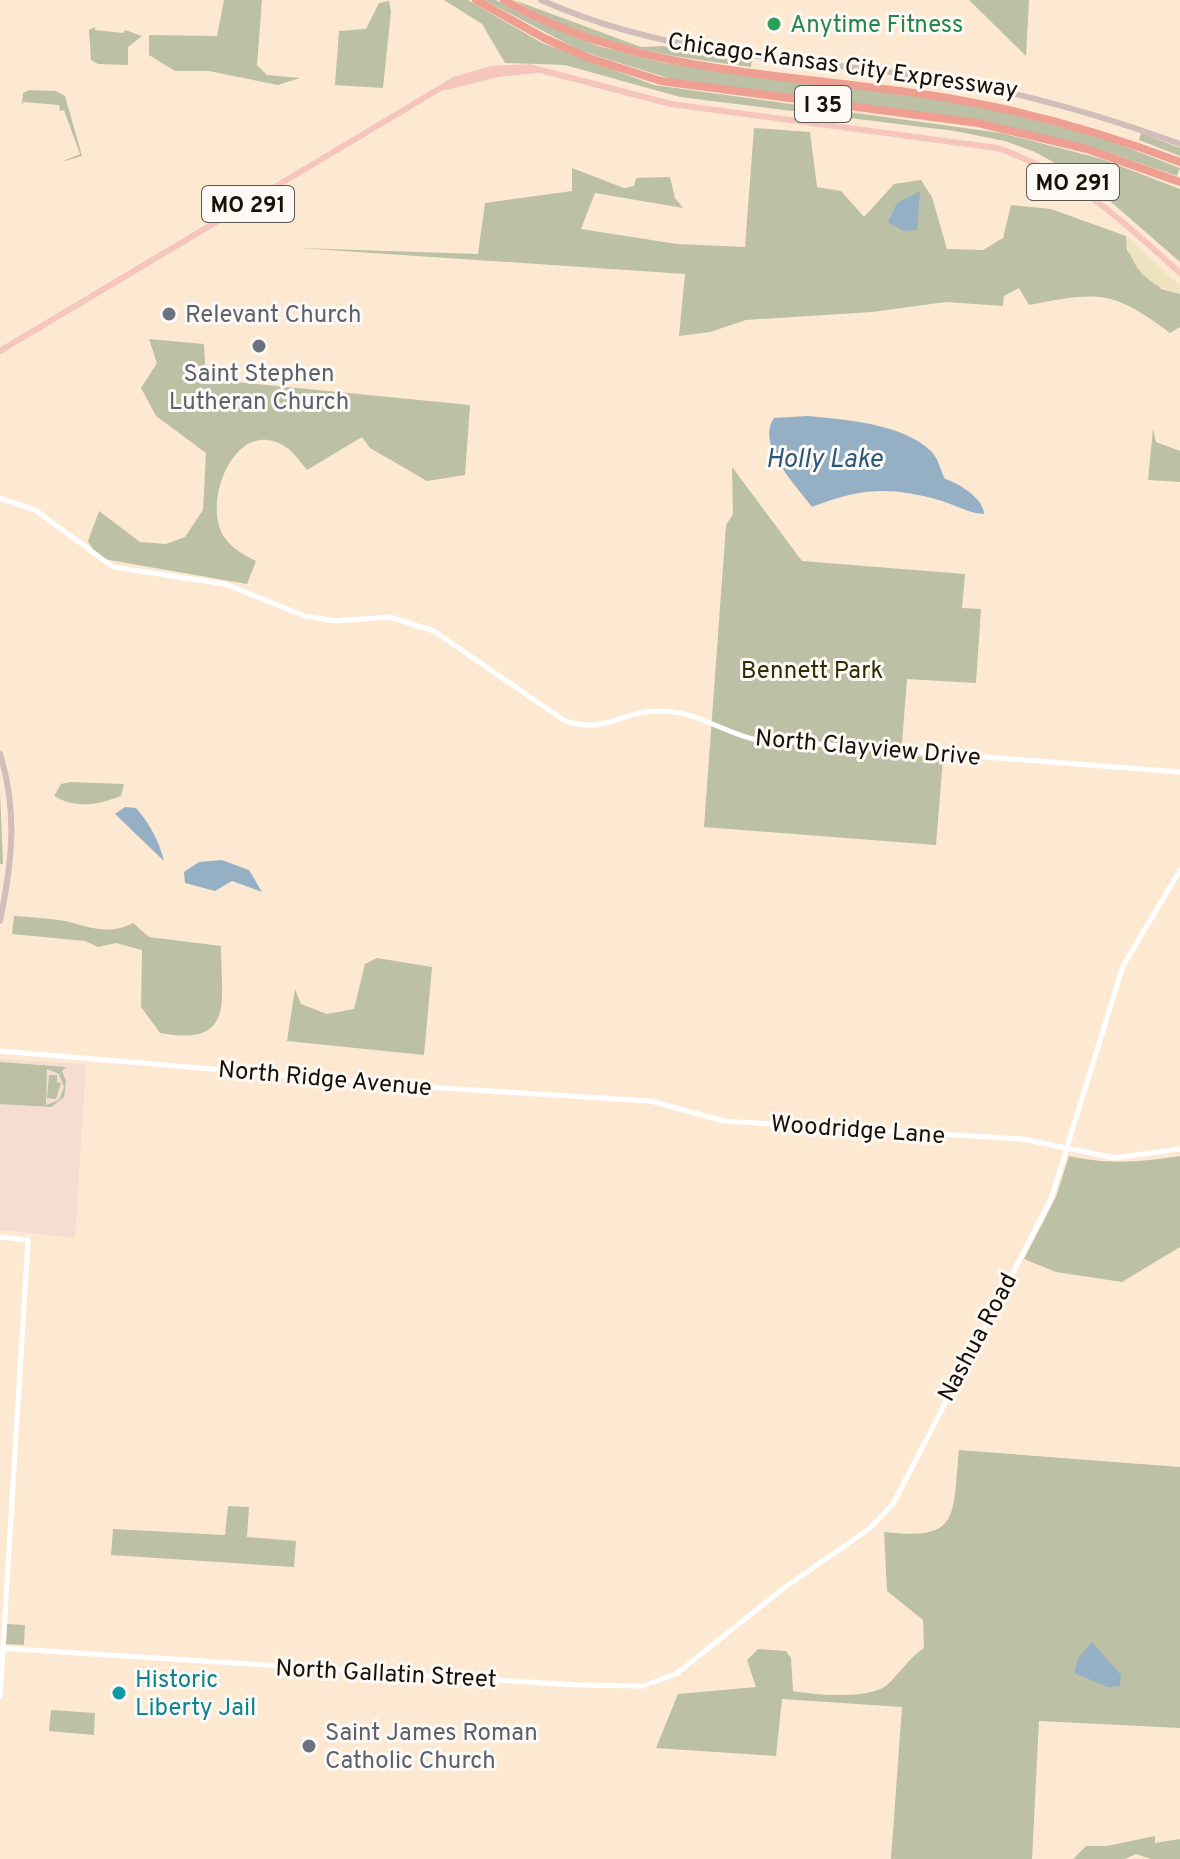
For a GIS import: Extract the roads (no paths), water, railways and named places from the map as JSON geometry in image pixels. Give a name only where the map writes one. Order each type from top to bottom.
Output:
[{"type":"highway","name":"Chicago-Kansas City Expressway","points":[[476,0],[558,44],[661,81],[978,123],[1087,149],[1180,182]]},
{"type":"highway","name":"Chicago-Kansas City Expressway","points":[[504,0],[579,36],[650,57],[1026,111],[1180,162]]},
{"type":"main road","points":[[541,0],[584,19],[672,45],[965,83],[1068,107],[1180,144]]},
{"type":"main road","name":"MO 291","points":[[0,351],[444,87],[497,74],[537,70],[579,77],[692,107],[997,148],[1029,158],[1075,183],[1180,273]]},
{"type":"main road","points":[[0,754],[9,791],[14,837],[0,921]]},
{"type":"street","name":"North Clayview Drive","points":[[0,498],[35,510],[113,567],[225,584],[305,616],[335,621],[390,617],[412,622],[434,631],[565,721],[584,727],[598,727],[645,711],[666,711],[700,716],[735,734],[753,739],[1180,772]]},
{"type":"street","name":"Nashua Road","points":[[628,1687],[652,1684],[676,1674],[730,1629],[886,1513],[1051,1199],[1123,966],[1180,870]]},
{"type":"street","name":"North Ridge Avenue","points":[[0,1051],[425,1087],[650,1101]]},
{"type":"street","name":"Woodridge Lane","points":[[650,1101],[724,1121],[1023,1139],[1115,1158],[1180,1149]]},
{"type":"street","points":[[0,1237],[28,1240],[0,1697]]},
{"type":"street","name":"North Gallatin Street","points":[[1,1648],[628,1687]]},
{"type":"water","points":[[920,191],[917,230],[903,231],[888,222],[897,203]]},
{"type":"water","name":"Holly Lake","points":[[808,416],[872,424],[919,442],[934,454],[945,479],[975,497],[984,514],[923,496],[891,491],[846,496],[812,507],[780,465],[770,440],[774,418]]},
{"type":"water","points":[[125,807],[136,808],[146,820],[164,861],[115,814]]},
{"type":"water","points":[[222,860],[249,870],[262,892],[232,881],[215,891],[185,883],[184,872],[199,862]]},
{"type":"water","points":[[1092,1642],[1121,1675],[1120,1686],[1108,1687],[1074,1673],[1078,1658]]},
{"type":"place","name":"Anytime Fitness","points":[[774,24]]},
{"type":"place","name":"Relevant Church","points":[[169,314]]},
{"type":"place","name":"Saint Stephen Lutheran Church","points":[[259,346]]},
{"type":"place","name":"Historic Liberty Jail","points":[[119,1693]]},
{"type":"place","name":"Saint James Roman Catholic Church","points":[[309,1746]]},
{"type":"park label","name":"Bennett Park","points":[[812,670]]}]
